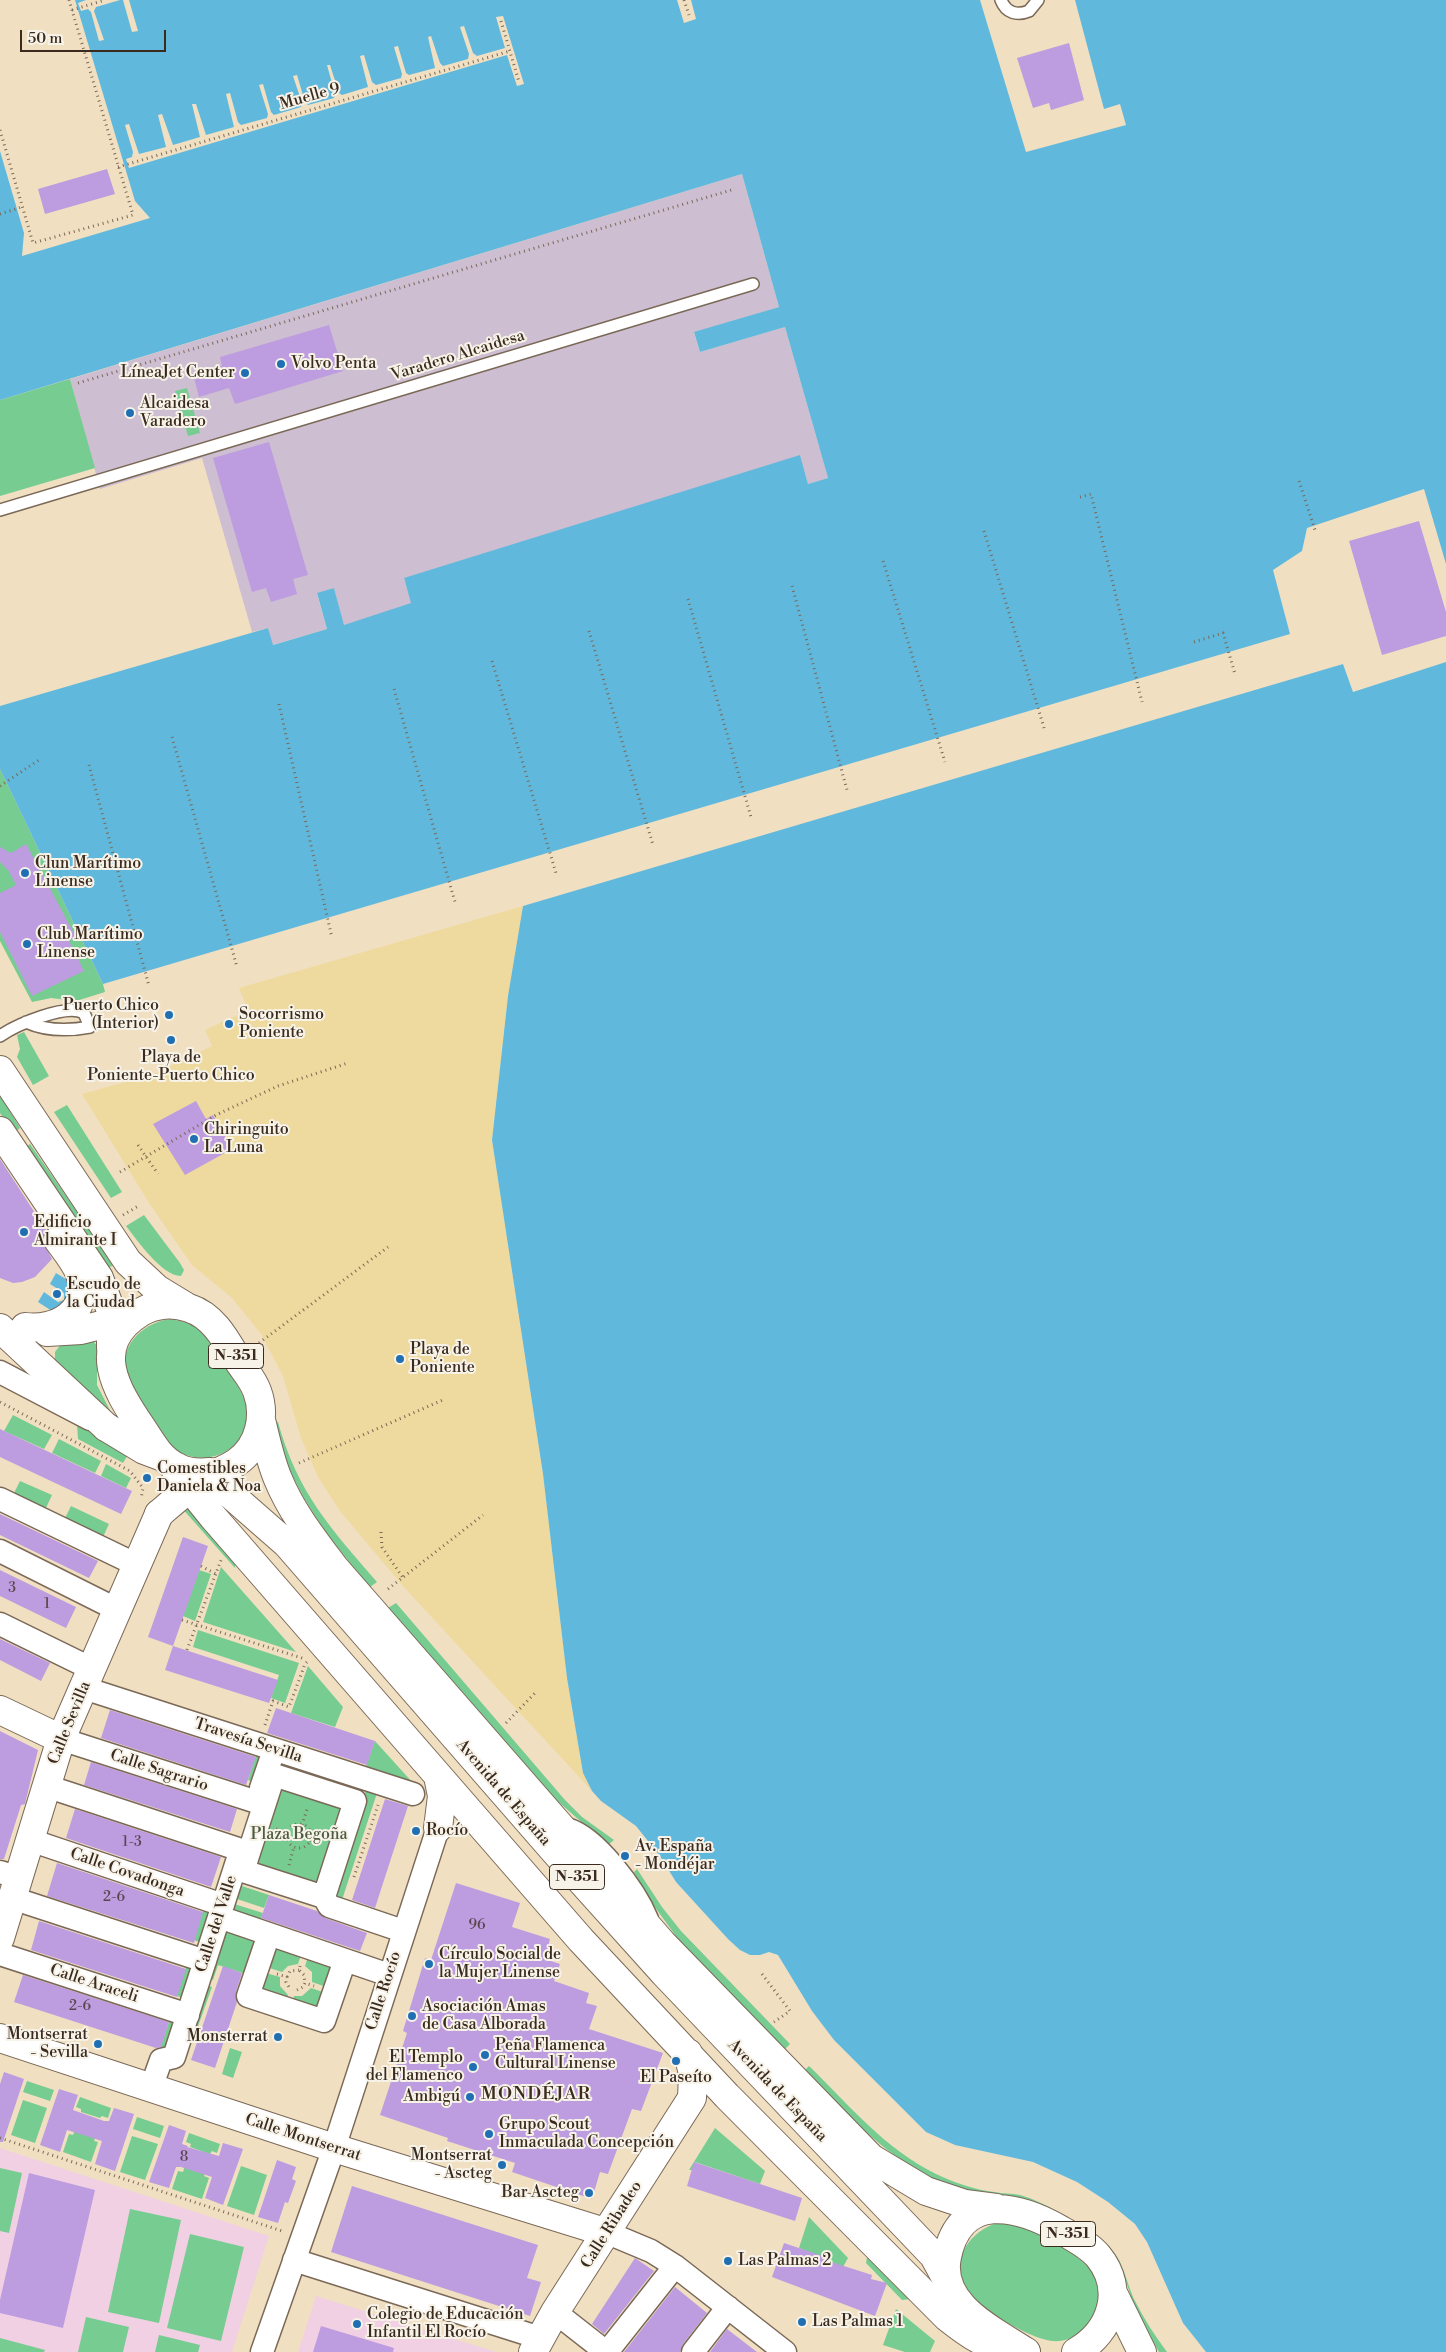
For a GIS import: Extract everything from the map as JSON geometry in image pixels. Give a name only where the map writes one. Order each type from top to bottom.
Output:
[{"type":"main road","name":"N-351","points":[[0,1070],[128,1262],[157,1289],[206,1317],[220,1331],[256,1388],[261,1404],[261,1420],[250,1449],[238,1461],[186,1469],[120,1396],[114,1382],[111,1352],[123,1320],[159,1305],[172,1304],[189,1308]]},
{"type":"main road","name":"N-351","points":[[0,1130],[99,1278],[111,1311],[123,1320]]},
{"type":"main road","points":[[0,1153],[80,1276],[82,1287],[79,1300],[66,1320],[48,1327],[12,1327]]},
{"type":"main road","points":[[0,1315],[106,1427],[144,1450],[186,1469],[438,1776],[581,1940],[727,2096],[947,2318],[984,2344],[1026,2352]]},
{"type":"main road","points":[[12,1327],[61,1333],[123,1320]]},
{"type":"main road","name":"Avenida de España","points":[[261,1420],[278,1479],[307,1531],[334,1567],[663,1944],[872,2158],[926,2191],[965,2204],[996,2208]]},
{"type":"main road","points":[[159,1514],[186,1469]]},
{"type":"main road","points":[[159,1514],[164,1485],[186,1469]]},
{"type":"main road","name":"Avenida de España","points":[[186,1469],[253,1512],[287,1544],[550,1847],[664,1973],[934,2256],[947,2280]]},
{"type":"main road","name":"Calle Sevilla","points":[[0,1938],[10,1883],[30,1840],[61,1739],[159,1514]]},
{"type":"main road","points":[[0,1710],[61,1739]]},
{"type":"main road","points":[[438,1776],[442,1796],[438,1828]]},
{"type":"main road","points":[[438,1828],[443,1822],[453,1819],[463,1818],[478,1822]]},
{"type":"main road","name":"Calle Montserrat","points":[[0,2038],[334,2148],[608,2234]]},
{"type":"main road","points":[[688,2053],[693,2074],[692,2098],[706,2095],[727,2096]]},
{"type":"main road","name":"Calle Ribadeo","points":[[536,2345],[608,2234],[692,2098]]},
{"type":"main road","name":"N-351","points":[[1026,2352],[966,2311],[954,2298],[947,2280],[947,2256],[958,2229],[966,2220],[996,2208],[1025,2212],[1082,2242],[1098,2256],[1108,2273],[1113,2293],[1142,2352]]},
{"type":"main road","points":[[918,2288],[928,2310],[940,2326],[972,2352]]},
{"type":"main road","name":"N-351","points":[[1082,2350],[1102,2331],[1110,2313],[1113,2293]]},
{"type":"street","points":[[0,1372],[106,1427]]},
{"type":"street","points":[[0,1499],[137,1565]]},
{"type":"street","points":[[0,1551],[118,1610]]},
{"type":"street","name":"Travesía Sevilla","points":[[0,1624],[88,1679],[268,1759],[376,1782],[413,1794]]},
{"type":"street","name":"Calle Sagrario","points":[[61,1739],[257,1802]]},
{"type":"street","points":[[239,1865],[268,1759],[354,1801]]},
{"type":"street","name":"Calle del Valle","points":[[152,2088],[161,2060],[174,2057],[221,1911],[239,1865],[268,1759]]},
{"type":"street","points":[[324,1898],[354,1801],[360,1798],[376,1782]]},
{"type":"street","points":[[46,1786],[324,1898],[329,1906],[403,1931]]},
{"type":"street","name":"Calle Rocío","points":[[262,2352],[334,2148],[438,1828]]},
{"type":"street","name":"Calle Covadonga","points":[[30,1840],[221,1911],[269,1934],[389,1975]]},
{"type":"street","points":[[10,1883],[205,1961]]},
{"type":"street","points":[[269,1934],[248,1996],[324,2021],[345,1960]]},
{"type":"street","name":"Calle Araceli","points":[[0,1954],[188,2015]]},
{"type":"street","points":[[608,2234],[651,2251],[675,2266],[783,2351]]},
{"type":"street","points":[[294,2260],[536,2345]]},
{"type":"street","points":[[556,2312],[607,2352],[675,2266]]},
{"type":"street","points":[[693,2352],[728,2307]]},
{"type":"lane","points":[[1001,0],[1005,8],[1017,14],[1029,12],[1038,0]]},
{"type":"lane","name":"Varadero Alcaidesa","points":[[0,510],[753,284]]},
{"type":"lane","points":[[0,1036],[26,1022],[70,1009],[84,1013],[90,1027],[75,1030],[56,1029],[26,1022]]},
{"type":"path","points":[[0,130],[33,242],[133,215],[69,0]]},
{"type":"path","points":[[72,10],[106,0]]},
{"type":"path","points":[[684,0],[689,15]]},
{"type":"path","points":[[501,21],[519,82]]},
{"type":"path","name":"Muelle 9","points":[[118,167],[510,51]]},
{"type":"path","points":[[78,383],[735,189]]},
{"type":"path","points":[[0,214],[22,207]]},
{"type":"path","points":[[1299,481],[1315,530]]},
{"type":"path","points":[[1080,496],[1091,494],[1142,702]]},
{"type":"path","points":[[984,531],[1045,731]]},
{"type":"path","points":[[883,562],[945,762]]},
{"type":"path","points":[[792,586],[848,790]]},
{"type":"path","points":[[688,599],[751,817]]},
{"type":"path","points":[[589,631],[653,845]]},
{"type":"path","points":[[1194,642],[1223,633],[1235,674]]},
{"type":"path","points":[[492,661],[556,873]]},
{"type":"path","points":[[394,688],[455,902]]},
{"type":"path","points":[[279,704],[332,938]]},
{"type":"path","points":[[172,737],[237,967]]},
{"type":"path","points":[[0,786],[39,760]]},
{"type":"path","points":[[88,765],[149,986]]},
{"type":"path","points":[[120,1172],[216,1115],[278,1086],[348,1063]]},
{"type":"path","points":[[138,1145],[158,1174]]},
{"type":"path","points":[[116,1220],[140,1205]]},
{"type":"path","points":[[255,1346],[388,1247]]},
{"type":"path","points":[[299,1463],[445,1399]]},
{"type":"path","points":[[0,1402],[130,1471],[143,1488],[140,1502],[142,1505],[159,1514]]},
{"type":"path","points":[[388,1589],[483,1515]]},
{"type":"path","points":[[381,1532],[382,1547],[403,1578]]},
{"type":"path","points":[[187,1650],[198,1626],[221,1559]]},
{"type":"path","points":[[200,1566],[216,1574]]},
{"type":"path","points":[[182,1620],[309,1660],[304,1664],[289,1706],[273,1701],[268,1759]]},
{"type":"path","points":[[506,1723],[535,1693]]},
{"type":"path","points":[[343,1911],[376,1782]]},
{"type":"path","points":[[298,1824],[305,1826],[310,1835],[309,1842],[300,1847],[292,1846],[287,1838],[290,1828],[298,1824]]},
{"type":"path","points":[[286,1977],[290,1971],[299,1970]]},
{"type":"path","points":[[762,1974],[790,2011],[774,2022]]},
{"type":"path","points":[[0,2138],[302,2238]]},
{"type":"shaded area","name":"Alcaidesa Varadero","points":[[742,174],[779,307],[694,333],[700,352],[785,327],[828,478],[808,484],[800,456],[404,579],[412,603],[344,626],[334,588],[317,594],[327,629],[272,645],[268,628],[252,632],[202,458],[100,489],[70,379]]},
{"type":"shaded area","points":[[0,2148],[269,2236],[232,2352],[0,2352]]},
{"type":"shaded area","name":"Colegio de Educación Infantil El Rocío","points":[[316,2296],[496,2352],[298,2352]]},
{"type":"green space","points":[[70,379],[95,468],[0,496],[0,400]]},
{"type":"green space","points":[[187,388],[200,433],[188,436],[175,391]]},
{"type":"green space","name":"Clun Marítimo Linense","points":[[0,769],[103,984],[105,992],[76,1001],[51,998],[32,1002],[0,941]]},
{"type":"green space","points":[[24,1032],[49,1076],[33,1085],[17,1057],[20,1049],[17,1035]]},
{"type":"green space","points":[[0,1095],[20,1128],[13,1134],[0,1113]]},
{"type":"green space","points":[[67,1105],[122,1192],[111,1198],[54,1112]]},
{"type":"green space","points":[[30,1144],[114,1265],[106,1269],[23,1149]]},
{"type":"green space","points":[[144,1215],[180,1263],[184,1270],[181,1276],[166,1270],[158,1264],[126,1226]]},
{"type":"green space","points":[[170,1319],[190,1324],[202,1332],[226,1366],[246,1402],[248,1415],[242,1435],[232,1447],[221,1454],[201,1458],[187,1456],[176,1450],[161,1433],[128,1380],[125,1358],[133,1339],[149,1326],[159,1321]]},
{"type":"green space","points":[[92,1339],[97,1346],[97,1385],[116,1422],[55,1361],[55,1352],[61,1344]]},
{"type":"green space","points":[[13,1415],[52,1435],[44,1449],[4,1431]]},
{"type":"green space","points":[[276,1422],[278,1422],[295,1469],[317,1508],[330,1527],[377,1582],[370,1587],[326,1532],[307,1503],[283,1453],[277,1434]]},
{"type":"green space","points":[[77,1423],[129,1453],[123,1463],[78,1439]]},
{"type":"green space","points":[[59,1439],[101,1461],[95,1473],[52,1453]]},
{"type":"green space","points":[[106,1464],[131,1478],[126,1488],[101,1476]]},
{"type":"green space","points":[[20,1481],[52,1495],[45,1510],[13,1495]]},
{"type":"green space","points":[[71,1506],[109,1524],[102,1539],[64,1520]]},
{"type":"green space","points":[[180,1506],[190,1506],[236,1550],[235,1568]]},
{"type":"green space","points":[[221,1567],[296,1652],[203,1622]]},
{"type":"green space","points":[[199,1570],[211,1574],[195,1621],[183,1616]]},
{"type":"green space","points":[[396,1603],[565,1800],[582,1817],[614,1840],[608,1845],[555,1799],[388,1608]]},
{"type":"green space","points":[[198,1630],[299,1663],[285,1703],[271,1698],[279,1675],[193,1647]]},
{"type":"green space","points":[[308,1666],[343,1707],[335,1727],[291,1713]]},
{"type":"green space","points":[[375,1741],[413,1783],[365,1769]]},
{"type":"green space","points":[[258,1750],[267,1753],[257,1783],[248,1780]]},
{"type":"green space","name":"Plaza Begoña","points":[[268,1768],[363,1799],[367,1786],[378,1790],[341,1903],[233,1874]]},
{"type":"green space","points":[[637,1869],[662,1907],[681,1931],[790,2044],[784,2050],[681,1943],[649,1899],[634,1872]]},
{"type":"green space","points":[[236,1884],[269,1895],[264,1908],[231,1897]]},
{"type":"green space","points":[[231,1903],[263,1913],[258,1926],[226,1915]]},
{"type":"green space","points":[[203,1911],[214,1914],[204,1944],[194,1940]]},
{"type":"green space","points":[[222,1924],[259,1936],[246,1974],[218,1965],[213,1980],[205,1977]]},
{"type":"green space","points":[[270,1944],[301,1955],[298,1964],[288,1966],[282,1972],[263,1966]]},
{"type":"green space","points":[[308,1957],[340,1968],[332,1989],[312,1982],[312,1972],[305,1966]]},
{"type":"green space","points":[[187,1964],[196,1967],[186,1999],[177,1996]]},
{"type":"green space","points":[[262,1972],[280,1977],[280,1986],[288,1995],[285,2004],[255,1994]]},
{"type":"green space","points":[[204,1984],[212,1987],[197,2029],[189,2026]]},
{"type":"green space","points":[[311,1988],[329,1994],[322,2015],[292,2006],[294,1996],[302,1996]]},
{"type":"green space","points":[[170,2019],[179,2022],[170,2053],[160,2049]]},
{"type":"green space","points":[[230,2048],[242,2052],[233,2078],[222,2074]]},
{"type":"green space","points":[[809,2066],[868,2125],[900,2152],[918,2164],[936,2174],[964,2185],[1030,2198],[1042,2203],[1093,2234],[1111,2249],[1119,2260],[1138,2308],[1167,2352],[1159,2352],[1132,2300],[1118,2261],[1102,2242],[1058,2214],[1030,2201],[959,2189],[936,2180],[914,2168],[875,2140],[839,2106],[805,2070]]},
{"type":"green space","points":[[27,2081],[54,2090],[50,2101],[23,2092]]},
{"type":"green space","points":[[80,2097],[111,2108],[108,2118],[102,2116],[100,2118],[81,2112],[81,2109],[76,2107]]},
{"type":"green space","points":[[23,2100],[47,2108],[35,2143],[11,2135]]},
{"type":"green space","points":[[137,2117],[164,2126],[160,2138],[133,2129]]},
{"type":"green space","points":[[79,2118],[100,2125],[94,2141],[98,2142],[91,2162],[63,2152],[69,2134],[73,2135]]},
{"type":"green space","points":[[715,2128],[765,2171],[760,2184],[695,2162],[692,2170],[689,2170]]},
{"type":"green space","points":[[189,2133],[220,2144],[217,2153],[212,2151],[210,2154],[190,2147],[191,2144],[186,2142]]},
{"type":"green space","points":[[132,2136],[158,2144],[145,2180],[120,2172]]},
{"type":"green space","points":[[189,2153],[210,2160],[204,2176],[209,2178],[202,2199],[172,2189],[178,2171],[183,2172]]},
{"type":"green space","points":[[241,2166],[267,2175],[254,2215],[227,2206]]},
{"type":"green space","points":[[0,2168],[22,2173],[9,2233],[0,2231]]},
{"type":"green space","points":[[130,2209],[181,2220],[159,2323],[108,2312]]},
{"type":"green space","points":[[809,2217],[848,2258],[843,2267],[799,2248]]},
{"type":"green space","points":[[1005,2221],[1031,2228],[1044,2235],[1086,2264],[1090,2269],[1099,2293],[1098,2305],[1094,2317],[1077,2335],[1065,2340],[1052,2341],[1032,2335],[996,2316],[970,2294],[963,2282],[961,2270],[961,2258],[965,2248],[972,2238],[981,2231]]},
{"type":"green space","points":[[190,2234],[244,2247],[221,2341],[167,2328]]},
{"type":"green space","points":[[868,2251],[911,2299],[902,2300],[866,2263]]},
{"type":"green space","points":[[896,2309],[935,2341],[930,2352],[905,2352],[883,2345]]},
{"type":"green space","points":[[86,2317],[129,2327],[123,2352],[78,2352]]},
{"type":"green space","points":[[159,2335],[200,2345],[198,2352],[155,2352]]},
{"type":"green space","points":[[0,2338],[45,2350],[44,2352],[0,2352]]},
{"type":"sand","name":"Playa de Poniente","points":[[523,906],[508,996],[492,1140],[543,1474],[567,1678],[583,1773],[592,1791],[403,1586],[340,1511],[318,1477],[301,1438],[283,1376],[261,1334],[232,1298],[192,1265],[149,1203],[82,1094],[154,1074],[212,1046],[205,1030],[248,1010],[239,988]]},
{"type":"water","points":[[75,0],[980,0],[1026,152],[1126,125],[1120,104],[1104,109],[1075,0],[1446,0],[1446,564],[1424,489],[1307,528],[1302,551],[1273,570],[1290,634],[103,984],[0,769],[0,706],[268,628],[273,645],[327,629],[317,593],[334,588],[344,625],[411,603],[404,578],[800,455],[808,484],[828,478],[785,327],[700,352],[694,332],[779,307],[742,174],[0,400],[0,151],[24,233],[22,256],[150,218],[135,201]]},
{"type":"water","points":[[1446,662],[1446,2352],[1206,2352],[1183,2323],[1147,2242],[1135,2224],[1108,2202],[1077,2182],[1033,2162],[955,2145],[926,2132],[834,2040],[812,2011],[778,1955],[769,1952],[760,1955],[750,1955],[740,1950],[676,1882],[660,1856],[636,1826],[601,1801],[592,1791],[583,1773],[567,1678],[543,1474],[492,1140],[508,996],[523,906],[1343,664],[1353,692]]},
{"type":"water","points":[[56,1273],[74,1284],[70,1296],[55,1313],[38,1302],[44,1292],[58,1302],[64,1300],[64,1293],[50,1284]]},
{"type":"pier","points":[[86,0],[120,0],[96,7],[94,11],[104,40],[99,41],[91,12],[88,9],[81,11],[78,3]]},
{"type":"pier","points":[[123,0],[129,0],[138,31],[132,32]]},
{"type":"pier","points":[[677,0],[691,0],[696,19],[684,23]]},
{"type":"pier","points":[[503,16],[524,84],[517,86],[507,55],[129,168],[126,159],[132,157],[133,152],[125,125],[129,124],[139,154],[166,147],[158,115],[162,114],[173,145],[200,137],[192,104],[196,104],[206,135],[234,127],[226,94],[230,93],[238,122],[241,125],[267,118],[268,114],[259,85],[263,84],[271,112],[274,115],[301,107],[302,103],[293,76],[297,75],[305,102],[308,105],[334,98],[335,94],[327,65],[330,65],[339,93],[342,95],[368,87],[360,56],[364,55],[372,82],[376,85],[401,78],[402,74],[394,47],[398,46],[406,73],[409,75],[435,68],[428,37],[431,36],[440,63],[443,66],[468,59],[469,54],[460,27],[464,26],[473,53],[477,56],[505,48],[496,17]]},
{"type":"building","points":[[1069,43],[1084,100],[1051,110],[1049,103],[1033,108],[1017,58]]},
{"type":"building","points":[[107,169],[115,194],[45,214],[38,189]]},
{"type":"building","name":"Volvo Penta","points":[[329,325],[343,371],[235,404],[229,388],[199,397],[193,374],[222,366],[220,357]]},
{"type":"building","points":[[269,442],[308,575],[293,579],[297,594],[271,602],[266,588],[252,592],[213,458]]},
{"type":"building","points":[[1419,521],[1446,612],[1446,636],[1382,655],[1349,541]]},
{"type":"building","name":"Clun Marítimo Linense","points":[[26,844],[76,937],[69,941],[84,971],[32,996],[0,932],[0,893],[16,885],[8,870],[0,862],[0,847],[11,853]]},
{"type":"building","name":"Chiringuito La Luna","points":[[196,1101],[206,1119],[213,1115],[232,1149],[185,1175],[153,1124]]},
{"type":"building","name":"Edificio Almirante I","points":[[0,1159],[46,1230],[43,1242],[52,1259],[35,1277],[22,1282],[13,1283],[0,1278]]},
{"type":"building","points":[[0,1429],[132,1491],[121,1514],[0,1457]]},
{"type":"building","points":[[0,1514],[98,1561],[89,1578],[0,1535]]},
{"type":"building","points":[[183,1537],[208,1546],[173,1646],[148,1637]]},
{"type":"building","points":[[0,1570],[76,1607],[66,1628],[0,1596]]},
{"type":"building","points":[[0,1639],[50,1663],[41,1681],[0,1660]]},
{"type":"building","points":[[173,1646],[278,1680],[269,1703],[165,1670]]},
{"type":"building","points":[[276,1708],[375,1741],[367,1765],[267,1733]]},
{"type":"building","points":[[110,1710],[256,1757],[246,1785],[101,1738]]},
{"type":"building","points":[[0,1731],[38,1750],[25,1804],[21,1805],[4,1859],[0,1859]]},
{"type":"building","points":[[91,1762],[237,1809],[230,1832],[84,1785]]},
{"type":"building","points":[[385,1799],[408,1806],[375,1908],[352,1900]]},
{"type":"building","points":[[75,1809],[221,1857],[211,1887],[66,1838]]},
{"type":"building","points":[[57,1863],[203,1912],[194,1943],[47,1896]]},
{"type":"building","points":[[456,1883],[520,1903],[512,1927],[550,1939],[545,1959],[560,1964],[554,1981],[589,1993],[586,2003],[597,2006],[589,2029],[663,2053],[641,2111],[632,2109],[608,2174],[600,2172],[592,2199],[512,2172],[515,2163],[447,2141],[448,2138],[380,2115],[407,2033],[403,2031],[425,1958],[431,1960]]},
{"type":"building","points":[[269,1895],[317,1911],[325,1918],[367,1933],[360,1951],[261,1918]]},
{"type":"building","points":[[39,1921],[186,1969],[177,1997],[31,1950]]},
{"type":"building","points":[[223,1966],[242,1973],[236,1992],[237,2002],[215,2068],[191,2060]]},
{"type":"building","points":[[23,1975],[169,2022],[161,2047],[156,2048],[14,2002]]},
{"type":"building","points":[[4,2072],[24,2079],[3,2142],[0,2142],[0,2084]]},
{"type":"building","points":[[59,2089],[78,2095],[73,2110],[104,2121],[109,2121],[114,2108],[134,2114],[115,2171],[95,2164],[102,2141],[67,2130],[60,2152],[40,2145]]},
{"type":"building","points":[[169,2125],[186,2131],[182,2144],[187,2147],[219,2156],[223,2143],[243,2149],[223,2205],[205,2198],[212,2177],[181,2167],[176,2167],[169,2188],[149,2182]]},
{"type":"building","points":[[277,2160],[296,2167],[292,2179],[296,2181],[288,2203],[285,2202],[278,2223],[258,2217]]},
{"type":"building","points":[[694,2162],[802,2198],[795,2221],[687,2186]]},
{"type":"building","points":[[29,2173],[95,2190],[63,2328],[0,2313],[0,2300]]},
{"type":"building","points":[[352,2186],[538,2245],[527,2278],[541,2282],[530,2316],[331,2252]]},
{"type":"building","points":[[784,2243],[823,2256],[822,2259],[872,2275],[871,2279],[887,2283],[875,2316],[772,2277]]},
{"type":"building","points":[[635,2258],[654,2271],[604,2334],[592,2324]]},
{"type":"building","points":[[675,2287],[707,2313],[683,2344],[680,2352],[624,2352]]},
{"type":"building","points":[[321,2326],[394,2348],[393,2352],[313,2352]]},
{"type":"building","points":[[727,2329],[757,2352],[710,2352]]},
{"type":"place","name":"Volvo Penta","points":[[281,364]]},
{"type":"place","name":"LíneaJet Center","points":[[245,373]]},
{"type":"place","name":"Alcaidesa Varadero","points":[[130,413]]},
{"type":"place","name":"Clun Marítimo Linense","points":[[25,873]]},
{"type":"place","name":"Club Marítimo Linense","points":[[27,944]]},
{"type":"place","name":"Puerto Chico (Interior)","points":[[169,1015]]},
{"type":"place","name":"Socorrismo Poniente","points":[[229,1024]]},
{"type":"place","name":"Playa de Poniente-Puerto Chico","points":[[171,1040]]},
{"type":"place","name":"Chiringuito La Luna","points":[[194,1139]]},
{"type":"place","name":"Edificio Almirante I","points":[[24,1232]]},
{"type":"place","name":"Escudo de la Ciudad","points":[[57,1294]]},
{"type":"place","name":"Playa de Poniente","points":[[400,1359]]},
{"type":"place","name":"Comestibles Daniela & Noa","points":[[147,1478]]},
{"type":"place","name":"Rocío","points":[[416,1831]]},
{"type":"place","name":"Av. España - Mondéjar","points":[[625,1856]]},
{"type":"place","name":"Círculo Social de la Mujer Linense","points":[[429,1964]]},
{"type":"place","name":"Asociación Amas de Casa Alborada","points":[[412,2016]]},
{"type":"place","name":"Monsterrat","points":[[278,2037]]},
{"type":"place","name":"Montserrat - Sevilla","points":[[98,2044]]},
{"type":"place","name":"Peña Flamenca Cultural Linense","points":[[485,2055]]},
{"type":"place","name":"El Paseíto","points":[[676,2061]]},
{"type":"place","name":"El Templo del Flamenco","points":[[473,2067]]},
{"type":"place","name":"Ambigú","points":[[470,2097]]},
{"type":"place","name":"Grupo Scout Inmaculada Concepción","points":[[489,2134]]},
{"type":"place","name":"Montserrat - Ascteg","points":[[502,2165]]},
{"type":"place","name":"Bar Ascteg","points":[[589,2193]]},
{"type":"place","name":"Las Palmas 2","points":[[728,2261]]},
{"type":"place","name":"Las Palmas 1","points":[[802,2322]]},
{"type":"place","name":"Colegio de Educación Infantil El Rocío","points":[[357,2324]]},
{"type":"district","name":"MONDÉJAR","points":[[536,2095]]}]
